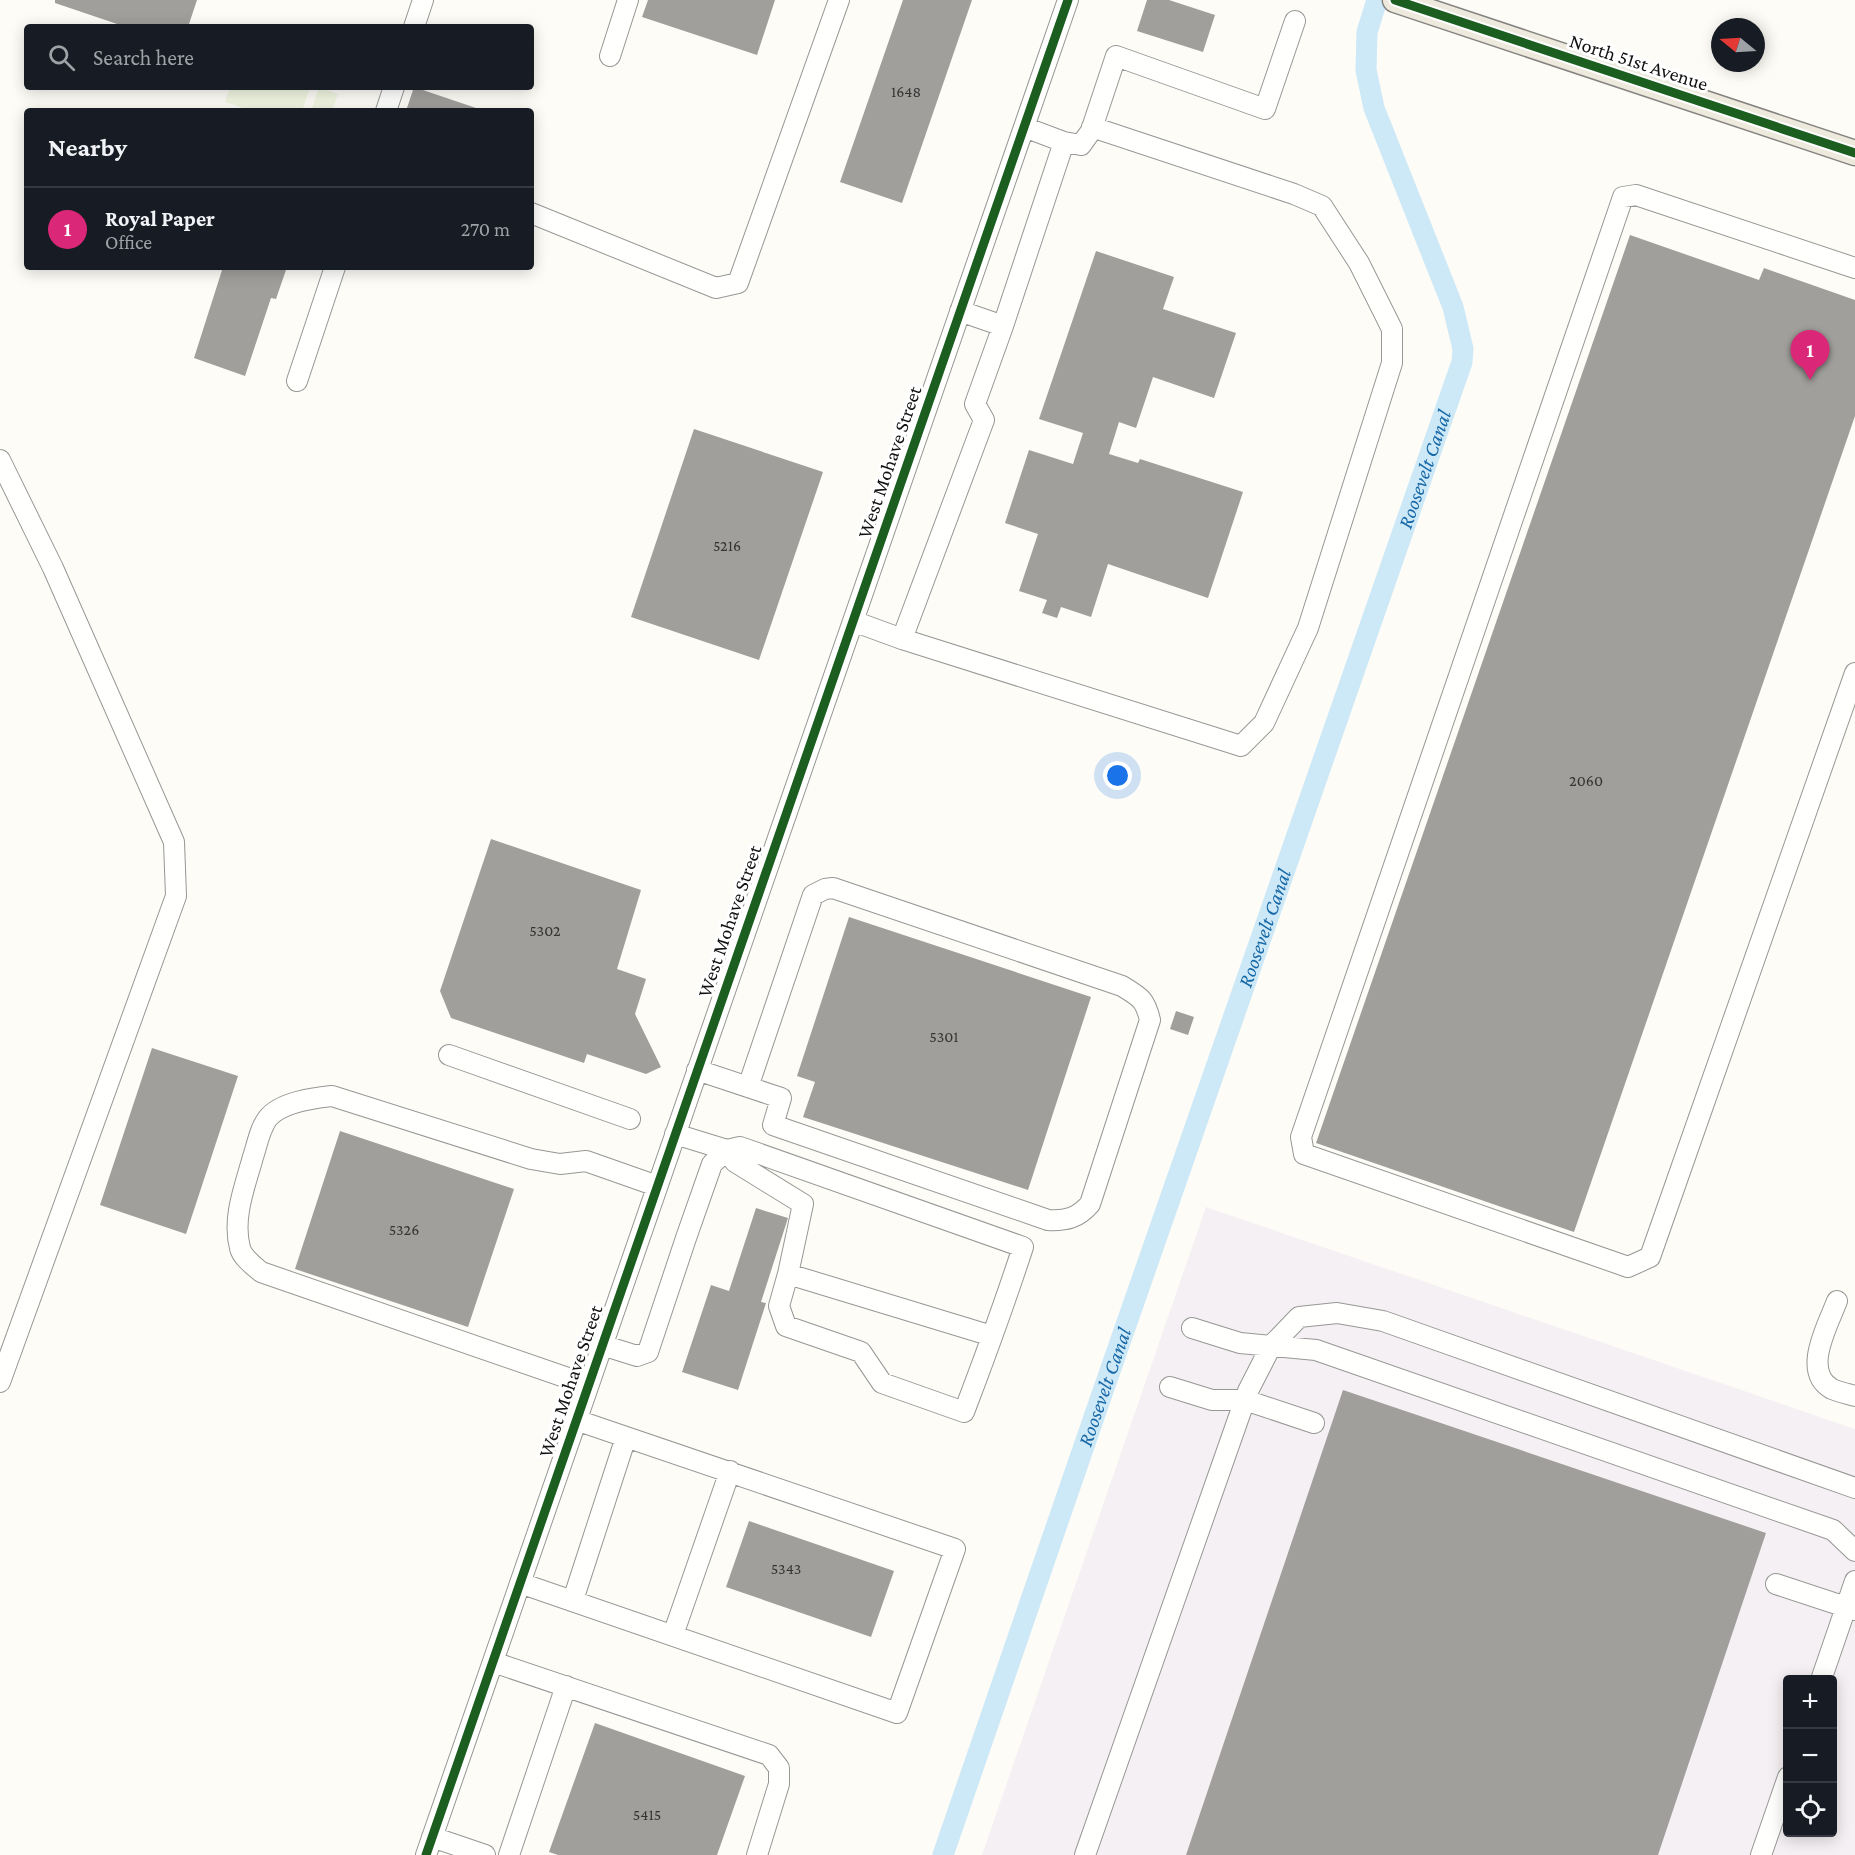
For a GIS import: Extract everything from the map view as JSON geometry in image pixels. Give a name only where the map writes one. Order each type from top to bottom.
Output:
[{"type":"main road","name":"North 51st Avenue","points":[[1403,2],[1855,153]]},
{"type":"street","points":[[415,24],[423,0]]},
{"type":"street","points":[[610,56],[628,0]]},
{"type":"street","points":[[534,214],[716,288],[738,283],[839,0]]},
{"type":"street","name":"West Mohave Street","points":[[429,1846],[1068,0]]},
{"type":"street","points":[[1024,128],[1064,142],[1081,145],[1092,127],[1116,56],[1265,109],[1295,21]]},
{"type":"street","points":[[387,108],[393,90]]},
{"type":"street","points":[[853,621],[1241,746],[1264,723],[1308,628],[1392,363],[1392,329],[1359,263],[1322,206],[1294,194],[1092,127]]},
{"type":"street","points":[[894,636],[984,420],[975,404],[1064,142]]},
{"type":"street","points":[[1855,268],[1636,195],[1623,197],[1301,1137],[1304,1154],[1628,1267],[1650,1257],[1855,673]]},
{"type":"street","points":[[297,381],[333,270]]},
{"type":"street","points":[[960,311],[1003,327]]},
{"type":"street","points":[[0,460],[53,568],[174,842],[176,896],[0,1382]]},
{"type":"street","points":[[697,1070],[748,1087],[782,1098],[773,1125],[1048,1220],[1060,1221],[1082,1214],[1090,1204],[1150,1020],[1147,1006],[1138,996],[1122,986],[833,888],[825,889],[813,895],[748,1087]]},
{"type":"street","points":[[449,1055],[630,1119]]},
{"type":"street","points":[[588,1385],[261,1272],[240,1251],[238,1228],[240,1203],[258,1138],[268,1118],[287,1105],[311,1098],[332,1096],[531,1159],[560,1164],[586,1161],[657,1186]]},
{"type":"street","points":[[602,1345],[637,1356],[648,1352],[712,1164],[727,1150],[740,1147],[1023,1247],[964,1412],[882,1383],[861,1353],[786,1326],[779,1306],[803,1204],[735,1162],[727,1150],[675,1134]]},
{"type":"street","points":[[788,1274],[992,1336]]},
{"type":"street","points":[[1837,1301],[1820,1344],[1817,1363],[1819,1376],[1831,1388],[1855,1396]]},
{"type":"street","points":[[1085,1855],[1245,1400],[1271,1346],[1299,1317],[1337,1313],[1383,1321],[1855,1488]]},
{"type":"street","points":[[1192,1328],[1240,1344],[1316,1350],[1833,1530],[1855,1551]]},
{"type":"street","points":[[1170,1387],[1212,1400],[1245,1400],[1314,1423]]},
{"type":"street","points":[[520,1583],[897,1713],[955,1549],[576,1420]]},
{"type":"street","points":[[573,1600],[627,1437]]},
{"type":"street","points":[[673,1635],[730,1472]]},
{"type":"street","points":[[1823,1675],[1851,1609],[1855,1581]]},
{"type":"street","points":[[1776,1584],[1851,1609]]},
{"type":"street","points":[[493,1662],[769,1755],[779,1768],[779,1784],[757,1855]]},
{"type":"street","points":[[509,1855],[566,1686]]},
{"type":"street","points":[[1761,1855],[1786,1783]]},
{"type":"street","points":[[429,1846],[485,1855]]},
{"type":"shaded area","points":[[1206,1207],[1855,1429],[1855,1855],[982,1855]]},
{"type":"green space","points":[[229,90],[309,90],[303,108],[243,108],[225,102]]},
{"type":"green space","points":[[318,90],[338,94],[333,108],[312,108]]},
{"type":"building","points":[[55,0],[197,0],[189,24],[117,24],[55,3]]},
{"type":"building","points":[[648,0],[775,0],[757,55],[642,17]]},
{"type":"building","points":[[903,0],[972,0],[902,203],[840,182]]},
{"type":"building","points":[[1147,0],[1169,0],[1215,15],[1203,52],[1137,31]]},
{"type":"building","points":[[413,90],[423,90],[476,108],[407,108]]},
{"type":"building","points":[[1630,235],[1759,280],[1764,268],[1855,300],[1855,416],[1574,1232],[1316,1143]]},
{"type":"building","points":[[1096,251],[1174,277],[1163,309],[1236,333],[1214,398],[1153,377],[1136,428],[1119,422],[1109,454],[1138,463],[1140,459],[1243,492],[1208,598],[1108,564],[1091,617],[1061,607],[1057,618],[1042,613],[1047,600],[1019,591],[1038,534],[1005,523],[1029,450],[1073,464],[1083,433],[1039,419]]},
{"type":"building","points":[[222,270],[286,270],[276,299],[271,298],[245,376],[194,358]]},
{"type":"building","points":[[694,429],[823,472],[759,660],[631,617]]},
{"type":"building","points":[[491,839],[641,890],[617,969],[646,979],[635,1014],[661,1067],[646,1074],[587,1054],[584,1063],[451,1018],[440,991]]},
{"type":"building","points":[[849,917],[1091,997],[1028,1190],[803,1117],[815,1082],[797,1076]]},
{"type":"building","points":[[1176,1011],[1194,1017],[1188,1035],[1170,1029]]},
{"type":"building","points":[[152,1048],[238,1076],[186,1234],[100,1205]]},
{"type":"building","points":[[340,1131],[514,1189],[468,1327],[295,1269]]},
{"type":"building","points":[[756,1208],[788,1218],[761,1302],[766,1303],[738,1390],[682,1372],[711,1285],[729,1291]]},
{"type":"building","points":[[1343,1390],[1766,1533],[1658,1855],[1186,1855]]},
{"type":"building","points":[[749,1521],[894,1571],[871,1637],[726,1587]]},
{"type":"building","points":[[595,1723],[745,1776],[717,1855],[558,1855],[549,1852]]},
{"type":"waterway","name":"Roosevelt Canal","points":[[943,1855],[1462,362],[1463,349],[1453,307],[1374,108],[1366,70],[1367,32],[1377,0]]},
{"type":"cycle path","points":[[426,1855],[1068,0]]},
{"type":"cycle path","points":[[1395,0],[1855,153]]},
{"type":"place","name":"Royal Paper","points":[[1810,380]]}]
